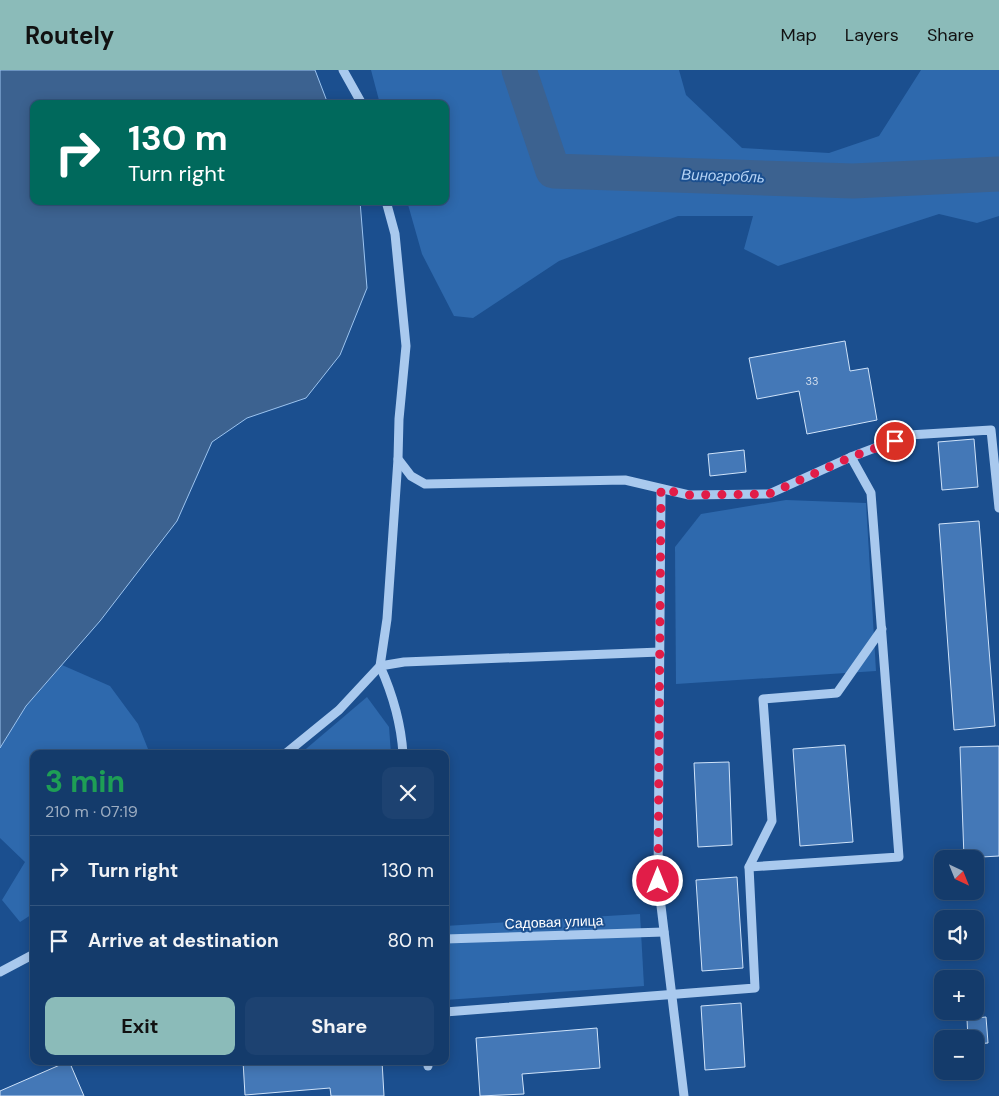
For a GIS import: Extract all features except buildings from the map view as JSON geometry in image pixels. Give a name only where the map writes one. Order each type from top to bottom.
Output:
[{"type":"street","points":[[343,70],[360,100]]},
{"type":"street","points":[[387,205],[394,234],[406,346],[399,419],[387,620],[380,666],[393,694],[401,729],[403,750]]},
{"type":"street","points":[[398,459],[411,476],[424,484],[625,480],[688,495],[769,494],[851,457],[909,435],[991,430],[999,508]]},
{"type":"street","points":[[749,867],[899,858],[872,493],[851,457]]},
{"type":"street","points":[[661,489],[658,881],[684,1096]]},
{"type":"street","points":[[449,1012],[755,988],[749,867],[772,821],[763,699],[837,693],[882,629]]},
{"type":"street","points":[[290,750],[339,710],[380,666],[413,662],[660,652]]},
{"type":"street","name":"Садовая улица","points":[[449,939],[664,932]]},
{"type":"street","points":[[0,972],[30,956]]},
{"type":"shaded area","points":[[0,70],[315,70],[326,100],[30,100],[30,205],[360,205],[367,288],[340,355],[306,398],[247,418],[212,442],[177,521],[100,621],[26,706],[0,748]]},
{"type":"shaded area","points":[[371,70],[679,70],[686,95],[742,148],[829,153],[879,136],[921,70],[999,70],[999,216],[977,223],[939,214],[778,266],[744,249],[753,216],[678,216],[559,261],[473,318],[454,316],[422,254],[408,205],[449,205],[449,100],[379,100]]},
{"type":"shaded area","points":[[786,500],[866,503],[876,671],[676,684],[675,547],[701,514]]},
{"type":"shaded area","points":[[62,665],[110,686],[138,724],[148,750],[30,750],[30,916],[20,922],[2,900],[25,862],[0,838],[0,748],[26,706]]},
{"type":"shaded area","points":[[367,697],[389,727],[391,750],[305,750]]},
{"type":"shaded area","points":[[640,914],[644,986],[449,1000],[449,926]]},
{"type":"waterway","name":"Виногробль","points":[[519,70],[553,171],[853,181],[999,174]]},
{"type":"route","points":[[658,881],[661,489],[688,495],[769,494],[851,457],[895,441]]}]
